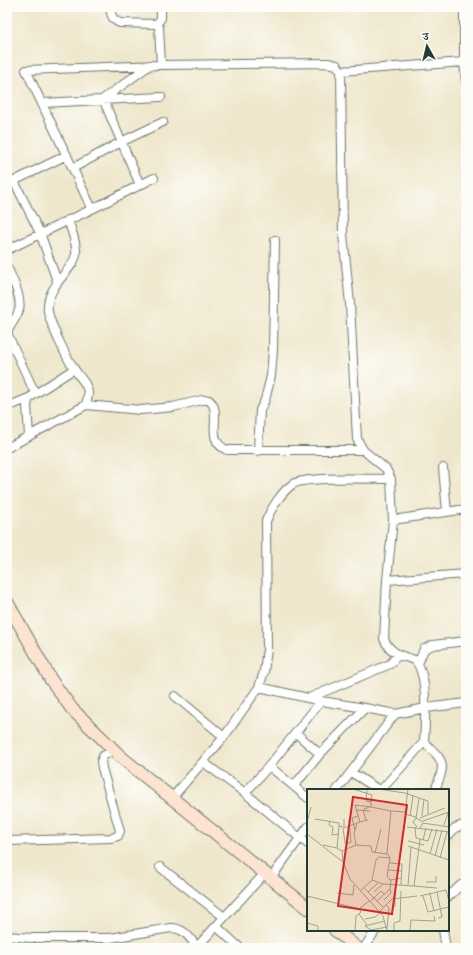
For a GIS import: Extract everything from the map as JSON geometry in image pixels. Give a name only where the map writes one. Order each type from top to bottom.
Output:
[{"type":"street","points":[[110,7],[112,17],[115,21],[120,23],[157,24]]},
{"type":"street","points":[[157,24],[161,18],[161,7]]},
{"type":"street","points":[[464,7],[464,62],[466,82]]},
{"type":"street","points":[[157,24],[159,27],[162,65]]},
{"type":"street","points":[[341,71],[464,62]]},
{"type":"street","points":[[92,209],[26,70],[150,64],[328,63],[337,65],[341,71],[343,234],[350,304],[357,439],[363,450],[386,469],[391,479],[393,520],[387,580],[384,639],[387,647],[398,655],[415,660],[418,664],[421,671],[426,708],[424,742],[381,789]]},
{"type":"street","points":[[103,99],[150,64]]},
{"type":"street","points":[[42,104],[103,99],[162,97]]},
{"type":"street","points":[[103,99],[140,185]]},
{"type":"street","points":[[73,168],[121,142],[163,122]]},
{"type":"street","points":[[58,281],[40,233],[14,181],[67,156]]},
{"type":"street","points":[[7,250],[154,178]]},
{"type":"street","points":[[68,220],[76,254],[75,260],[58,281],[49,298],[48,309],[50,320],[74,369],[84,382],[88,392],[86,405]]},
{"type":"street","points":[[258,451],[260,410],[267,395],[272,363],[275,240]]},
{"type":"street","points":[[7,267],[17,292],[19,309],[7,333],[32,395],[27,405],[29,436]]},
{"type":"street","points":[[7,407],[32,395],[74,369]]},
{"type":"street","points":[[7,448],[86,405],[140,410],[173,407],[202,400],[209,400],[214,406],[216,441],[220,447],[227,450],[363,450]]},
{"type":"street","points":[[444,468],[447,512]]},
{"type":"street","points":[[172,798],[224,737],[259,687],[264,672],[267,648],[266,521],[270,511],[287,489],[294,483],[311,480],[391,479]]},
{"type":"street","points":[[393,520],[466,509]]},
{"type":"street","points":[[387,580],[466,574]]},
{"type":"street","points":[[7,602],[50,680],[72,709],[114,750],[307,907]]},
{"type":"street","points":[[418,664],[424,649],[433,645],[466,641]]},
{"type":"street","points":[[308,698],[390,664],[398,655]]},
{"type":"street","points":[[259,687],[321,701],[396,714],[426,708],[466,703]]},
{"type":"street","points":[[175,696],[224,737]]},
{"type":"street","points":[[245,793],[269,766],[321,701]]},
{"type":"street","points":[[294,786],[320,754],[365,708]]},
{"type":"street","points":[[338,789],[396,714]]},
{"type":"street","points":[[296,733],[320,754]]},
{"type":"street","points":[[424,742],[440,757],[443,766],[442,773],[435,789]]},
{"type":"street","points":[[7,841],[111,838],[118,836],[120,832],[101,762],[103,756],[114,750]]},
{"type":"street","points":[[203,762],[245,793],[307,843]]},
{"type":"street","points":[[269,766],[307,797]]},
{"type":"street","points":[[351,772],[378,789]]},
{"type":"street","points":[[449,835],[455,828],[466,824]]},
{"type":"street","points":[[7,936],[31,938],[110,938],[179,928],[184,931],[196,947],[224,917],[268,876],[307,828]]},
{"type":"street","points":[[160,867],[224,917]]},
{"type":"street","points":[[449,896],[461,885]]},
{"type":"street","points":[[216,926],[238,947]]},
{"type":"street","points":[[336,931],[357,948]]},
{"type":"street","points":[[364,948],[375,931]]},
{"type":"street","points":[[443,931],[446,948]]}]
